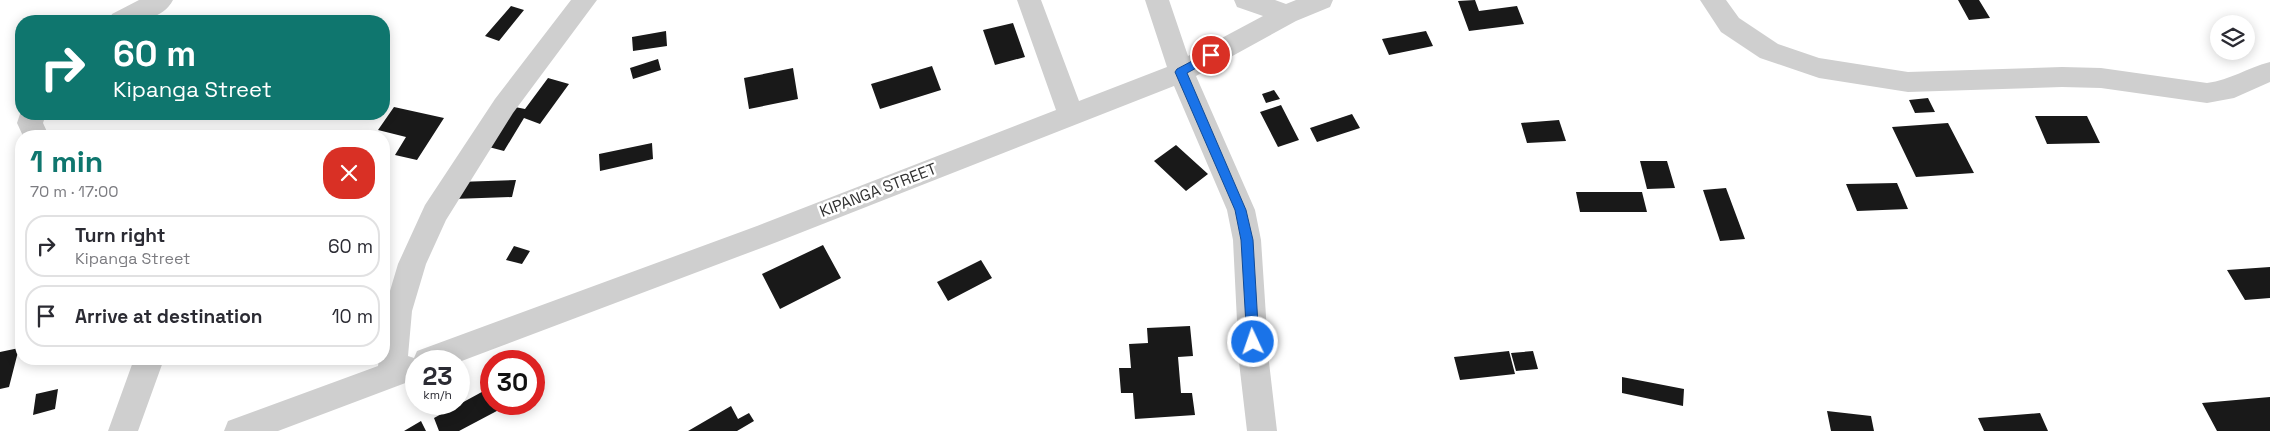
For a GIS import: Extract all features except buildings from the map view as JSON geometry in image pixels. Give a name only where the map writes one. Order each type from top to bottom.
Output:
[{"type":"street","points":[[132,15],[161,0]]},
{"type":"street","points":[[239,431],[294,422],[404,370],[398,311],[412,264],[435,213],[504,106],[585,0]]},
{"type":"street","points":[[1030,0],[1071,114]]},
{"type":"street","points":[[1157,0],[1181,72],[1241,210],[1247,240],[1254,362],[1262,431]]},
{"type":"street","points":[[1246,0],[1287,14]]},
{"type":"street","name":"KIPANGA STREET","points":[[457,350],[767,234],[1181,72],[1287,14],[1321,0]]},
{"type":"street","points":[[1712,0],[1730,25],[1769,51],[1819,68],[1908,82],[2062,77],[2101,78],[2207,93],[2225,91],[2241,86],[2255,76],[2270,72]]},
{"type":"street","points":[[123,431],[148,365]]},
{"type":"route","points":[[1211,55],[1181,72],[1241,210],[1247,240],[1253,342]]}]
